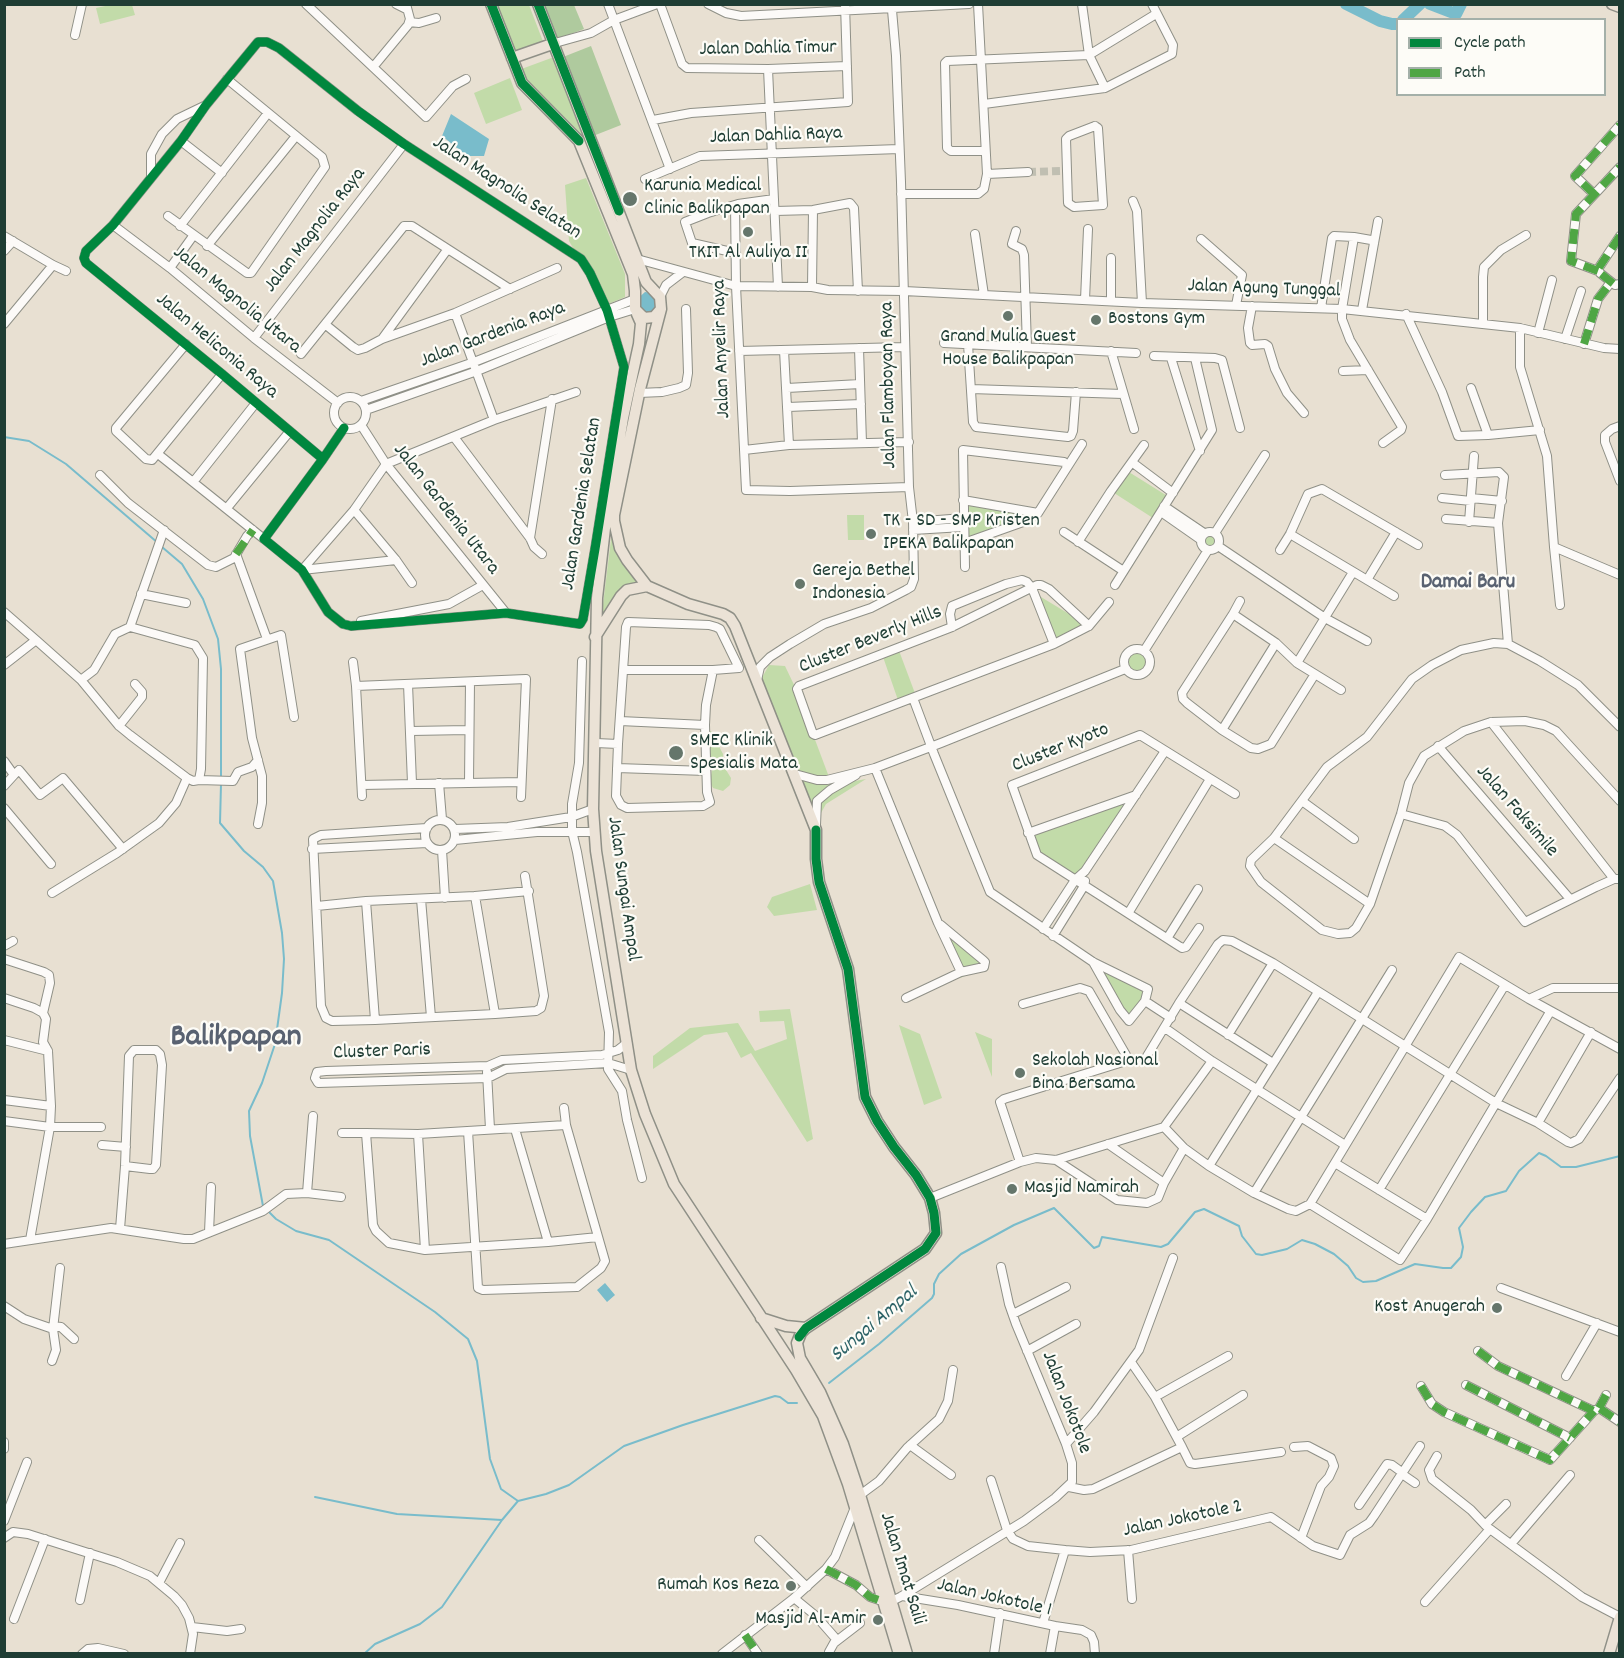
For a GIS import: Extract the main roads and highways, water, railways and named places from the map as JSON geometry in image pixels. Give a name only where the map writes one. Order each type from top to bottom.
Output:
[{"type":"main road","name":"Jalan Sungai Ampal","points":[[491,4],[522,83],[579,141],[633,274],[640,323],[639,344],[625,408],[605,528],[595,638],[594,832],[631,1070],[645,1114],[674,1184],[761,1318],[814,1388],[843,1444],[861,1495]]},
{"type":"main road","points":[[538,4],[646,282],[659,300],[614,521],[620,548],[647,586],[688,604],[730,618],[816,830],[819,882],[848,969],[865,1097],[877,1121],[930,1198],[934,1213],[936,1233],[925,1249],[802,1333],[798,1351],[814,1388]]},
{"type":"main road","points":[[1612,4],[1620,7]]},
{"type":"main road","points":[[512,58],[555,43]]},
{"type":"main road","points":[[647,291],[659,300],[654,317],[649,319],[636,307],[638,295],[647,291]]},
{"type":"main road","points":[[595,638],[627,590],[647,586]]},
{"type":"main road","points":[[761,1318],[802,1333]]},
{"type":"main road","name":"Jalan Sungai Ampal","points":[[827,1417],[855,1510]]},
{"type":"main road","name":"Jalan Imat Saili","points":[[861,1495],[907,1653]]},
{"type":"main road","name":"Jalan Imat Saili","points":[[855,1510],[890,1601],[899,1653]]},
{"type":"main road","points":[[1609,1653],[1620,1617]]},
{"type":"water","points":[[451,114],[489,139],[484,156],[467,156],[442,136]]},
{"type":"water","points":[[645,292],[653,293],[660,307],[644,317],[636,300]]},
{"type":"water","points":[[605,1283],[615,1295],[607,1302],[597,1290]]},
{"type":"waterway","points":[[1346,4],[1380,21],[1396,24]]},
{"type":"waterway","points":[[1405,18],[1420,4]]},
{"type":"waterway","points":[[1430,4],[1456,14],[1461,4]]},
{"type":"waterway","points":[[4,437],[29,441],[66,464],[158,543]]},
{"type":"waterway","points":[[162,547],[182,564],[203,599],[218,639],[221,669],[221,779]]},
{"type":"waterway","points":[[221,784],[220,823],[244,851],[263,867],[273,881],[282,933],[284,959],[282,993],[275,1044],[262,1083],[249,1111],[250,1136],[263,1206],[276,1219],[296,1231],[329,1240],[435,1312],[468,1339],[477,1361],[490,1459],[501,1489],[518,1501],[546,1494],[569,1485],[624,1446],[775,1396],[788,1403],[797,1403]]},
{"type":"waterway","name":"Sungai Ampal","points":[[829,1383],[932,1298],[934,1284],[939,1274],[961,1254],[1014,1225],[1054,1208],[1094,1248],[1099,1246],[1102,1237],[1161,1247],[1168,1244],[1195,1212],[1204,1209],[1239,1226],[1242,1236],[1256,1254],[1262,1255],[1287,1249],[1302,1240],[1334,1254],[1348,1266],[1356,1278],[1363,1282],[1376,1281],[1415,1264],[1451,1268],[1461,1257],[1463,1247],[1459,1228],[1471,1212],[1485,1197],[1506,1191],[1519,1171],[1539,1153],[1561,1167],[1576,1167],[1620,1156]]},
{"type":"waterway","points":[[315,1497],[397,1514],[502,1520]]},
{"type":"waterway","points":[[364,1654],[375,1644],[420,1624],[442,1607],[502,1520],[518,1501]]},
{"type":"tunnel","points":[[1028,172],[1060,171]]},
{"type":"place","name":"Karunia Medical Clinic Balikpapan","points":[[630,199]]},
{"type":"place","name":"TKIT Al Auliya II","points":[[748,232]]},
{"type":"place","name":"Grand Mulia Guest House Balikpapan","points":[[1008,316]]},
{"type":"place","name":"Bostons Gym","points":[[1096,320]]},
{"type":"place","name":"TK - SD - SMP Kristen IPEKA Balikpapan","points":[[871,534]]},
{"type":"place","name":"Gereja Bethel Indonesia","points":[[800,584]]},
{"type":"place","name":"SMEC Klinik Spesialis Mata","points":[[676,753]]},
{"type":"place","name":"Sekolah Nasional Bina Bersama","points":[[1020,1073]]},
{"type":"place","name":"Masjid Namirah","points":[[1012,1189]]},
{"type":"place","name":"Kost Anugerah","points":[[1497,1308]]},
{"type":"place","name":"Rumah Kos Reza","points":[[791,1586]]},
{"type":"place","name":"Masjid Al-Amir","points":[[878,1620]]},
{"type":"district","name":"Damai Baru","points":[[1468,584]]},
{"type":"district","name":"Balikpapan","points":[[236,1040]]}]
